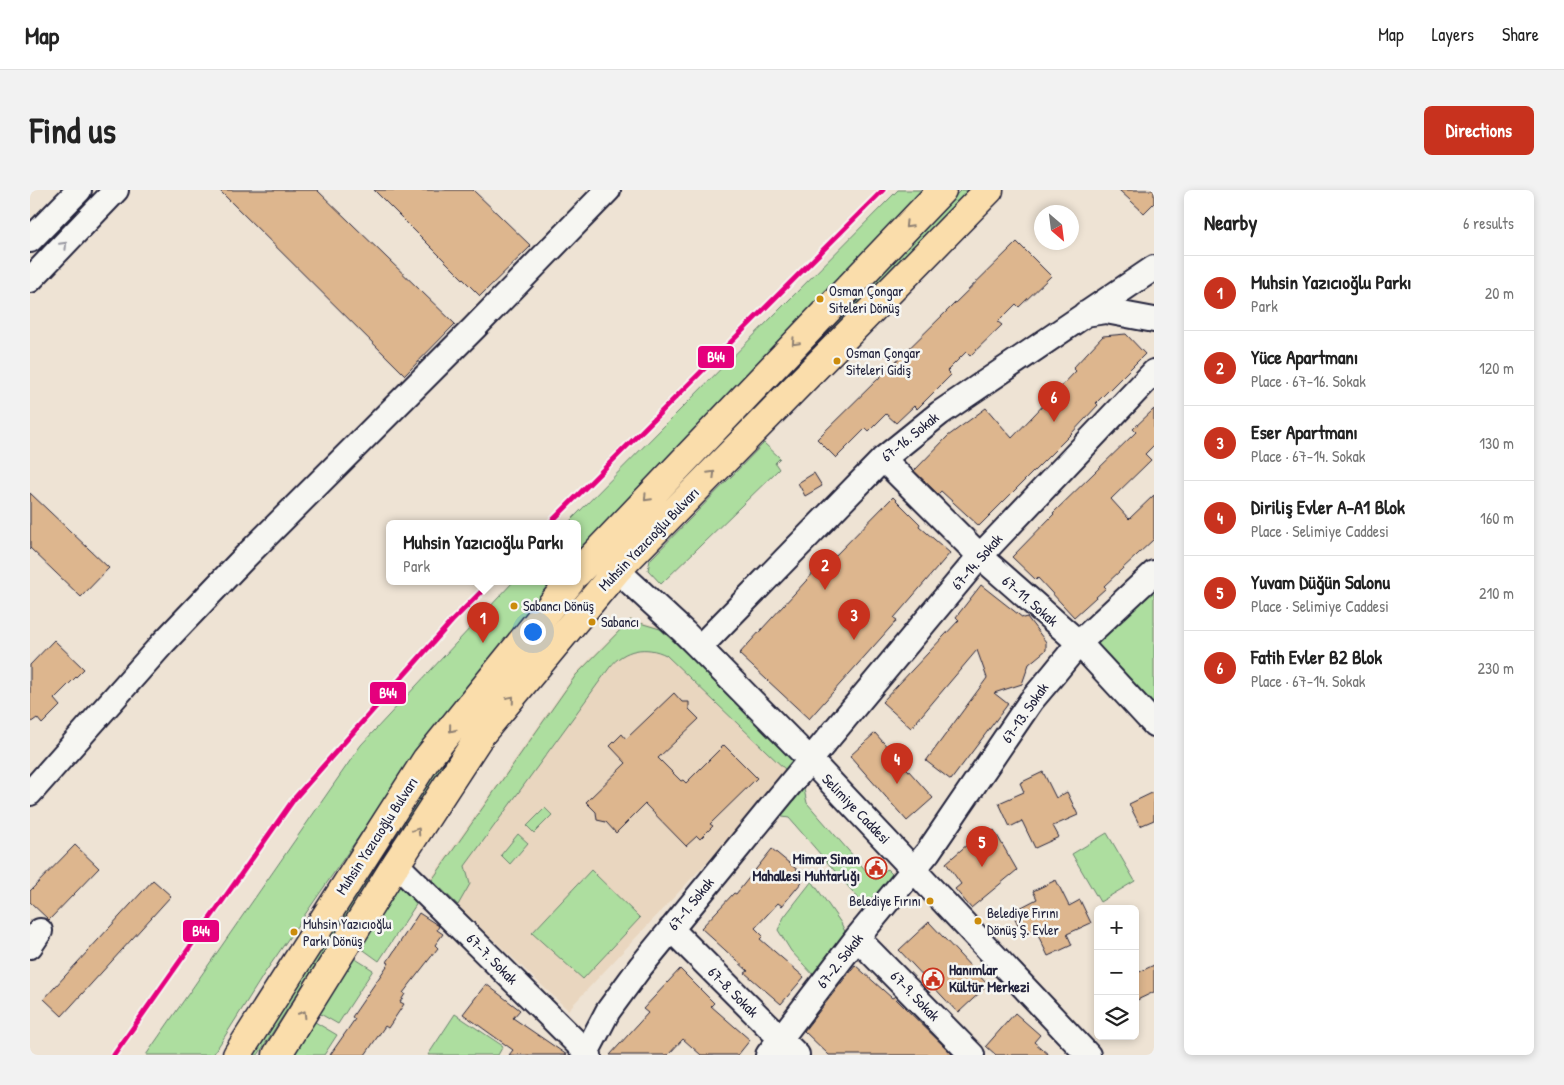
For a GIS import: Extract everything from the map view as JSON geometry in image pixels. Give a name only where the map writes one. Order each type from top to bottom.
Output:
[{"type":"main road","name":"Muhsin Yazıcıoğlu Bulvarı","points":[[581,569],[942,190]]},
{"type":"main road","name":"Muhsin Yazıcıoğlu Bulvarı","points":[[278,1055],[396,864],[482,734],[617,570],[989,190]]},
{"type":"main road","name":"Muhsin Yazıcıoğlu Bulvarı","points":[[237,1055],[426,760],[568,585]]},
{"type":"street","points":[[30,240],[78,190]]},
{"type":"street","points":[[30,280],[116,190]]},
{"type":"street","points":[[30,793],[163,643],[246,556],[474,328],[608,190]]},
{"type":"street","name":"67-16. Sokak","points":[[700,648],[883,459],[940,413],[1154,268]]},
{"type":"street","points":[[1085,314],[1106,311],[1154,320]]},
{"type":"street","name":"67-14. Sokak","points":[[810,760],[980,556],[1154,372]]},
{"type":"street","name":"67-11. Sokak","points":[[883,459],[980,556],[1079,643],[1154,724]]},
{"type":"street","name":"Selimiye Caddesi","points":[[617,570],[700,648],[810,760],[1088,1055]]},
{"type":"street","name":"67-13. Sokak","points":[[914,870],[974,786],[1031,701],[1079,643],[1154,573]]},
{"type":"street","name":"67-1. Sokak","points":[[587,1054],[608,1011],[671,929],[810,760]]},
{"type":"street","name":"67-7. Sokak","points":[[396,864],[587,1054]]},
{"type":"street","name":"67-2. Sokak","points":[[782,1050],[857,938],[914,870]]},
{"type":"street","name":"67-8. Sokak","points":[[671,929],[782,1050]]},
{"type":"street","name":"67-9. Sokak","points":[[857,938],[972,1055]]},
{"type":"shaded area","points":[[630,619],[661,627],[803,760],[568,1010],[430,880],[575,674]]},
{"type":"green space","points":[[898,190],[929,190],[581,559],[581,520],[571,520]]},
{"type":"green space","points":[[961,190],[975,190],[491,700],[422,798],[258,1055],[248,1055],[385,837],[549,614],[577,585],[581,585],[581,581]]},
{"type":"green space","points":[[764,443],[780,458],[775,463],[779,469],[661,584],[648,570],[650,560]]},
{"type":"green space","points":[[510,585],[558,585],[418,751],[266,971],[213,1055],[146,1055],[361,745]]},
{"type":"green space","points":[[1154,589],[1154,714],[1091,645]]},
{"type":"green space","points":[[630,620],[660,629],[801,760],[789,773],[666,655],[651,650],[636,650],[622,656],[610,667],[465,866],[470,884],[458,905],[432,880],[576,675]]},
{"type":"green space","points":[[802,780],[807,803],[868,873],[876,880],[887,869],[893,875],[863,912],[859,899],[789,818],[770,815]]},
{"type":"green space","points":[[545,808],[552,815],[534,833],[527,826]]},
{"type":"green space","points":[[1107,833],[1135,881],[1100,902],[1072,854]]},
{"type":"green space","points":[[518,834],[528,843],[510,864],[501,855]]},
{"type":"green space","points":[[591,870],[640,918],[583,979],[532,933]]},
{"type":"green space","points":[[402,880],[421,897],[379,961],[361,948]]},
{"type":"green space","points":[[812,881],[841,923],[847,936],[815,977],[791,951],[778,930],[784,917]]},
{"type":"green space","points":[[354,958],[373,970],[338,1024],[317,1012]]},
{"type":"green space","points":[[455,1014],[503,1046],[498,1055],[428,1055]]},
{"type":"green space","points":[[310,1019],[337,1035],[324,1055],[288,1055]]},
{"type":"building","points":[[219,190],[317,190],[455,324],[405,375]]},
{"type":"building","points":[[374,190],[473,190],[531,246],[480,296]]},
{"type":"building","points":[[1119,190],[1154,190],[1154,203],[1144,213]]},
{"type":"building","points":[[1017,242],[1051,276],[1019,307],[1016,304],[998,322],[1002,325],[970,356],[966,352],[947,371],[951,375],[917,409],[914,406],[896,423],[886,414],[869,431],[866,428],[836,458],[817,439]]},
{"type":"building","points":[[1126,334],[1145,354],[1096,403],[1098,405],[1071,434],[979,526],[941,491],[938,494],[914,471],[948,436],[986,408],[1012,438],[1076,371],[1073,368],[1103,336]]},
{"type":"building","points":[[1154,409],[1154,445],[1145,454],[1151,460],[1111,499],[1129,519],[1154,495],[1154,539],[1104,586],[1106,588],[1074,617],[1038,578],[1036,580],[1012,557],[1053,513],[1136,432],[1133,429]]},
{"type":"building","points":[[814,473],[822,486],[805,496],[798,483]]},
{"type":"building","points":[[30,493],[109,568],[81,597],[30,548]]},
{"type":"building","points":[[893,497],[920,524],[919,526],[950,553],[894,618],[897,620],[809,719],[739,654],[816,570],[830,556],[833,558]]},
{"type":"building","points":[[981,585],[1023,618],[1027,617],[1046,642],[1046,650],[1029,664],[1022,684],[994,693],[1008,704],[951,780],[926,761],[987,678],[977,650],[911,728],[882,702],[959,620],[956,617]]},
{"type":"building","points":[[54,640],[84,669],[54,699],[60,706],[42,724],[37,718],[30,723],[30,665]]},
{"type":"building","points":[[674,693],[682,702],[689,702],[689,709],[699,719],[658,758],[681,781],[683,780],[686,783],[724,745],[757,778],[710,824],[713,826],[700,839],[697,836],[686,846],[645,804],[616,833],[606,822],[597,820],[596,812],[586,802],[626,763],[610,746],[622,734],[626,739]]},
{"type":"building","points":[[875,733],[933,798],[907,821],[850,756]]},
{"type":"building","points":[[1043,772],[1056,798],[1067,792],[1078,815],[1053,826],[1059,837],[1035,848],[1022,821],[1010,827],[999,803],[1024,792],[1020,783]]},
{"type":"building","points":[[1154,792],[1154,820],[1140,826],[1129,804]]},
{"type":"building","points":[[994,830],[1017,870],[971,908],[955,889],[961,884],[946,863],[976,837],[980,841]]},
{"type":"building","points":[[75,845],[99,868],[49,920],[30,902],[30,891]]},
{"type":"building","points":[[772,849],[806,877],[782,906],[778,903],[755,928],[763,936],[760,939],[804,977],[781,1004],[745,973],[748,971],[701,928],[734,893],[736,894]]},
{"type":"building","points":[[153,880],[171,896],[62,1016],[44,999]]},
{"type":"building","points":[[1056,880],[1069,906],[1080,900],[1091,923],[1067,934],[1072,945],[1048,956],[1035,929],[1023,935],[1012,912],[1037,899],[1033,891]]},
{"type":"building","points":[[419,913],[439,926],[437,930],[443,934],[435,945],[438,948],[403,993],[405,994],[400,1002],[404,1004],[388,1028],[385,1026],[365,1055],[330,1055],[355,1019],[352,1017],[389,963],[387,962]]},
{"type":"building","points":[[929,922],[988,985],[958,1013],[899,950]]},
{"type":"building","points":[[855,965],[892,998],[894,997],[953,1055],[829,1055],[804,1031]]},
{"type":"building","points":[[1154,965],[1154,992],[1139,999],[1139,995],[1139,972]]},
{"type":"building","points":[[680,969],[714,1003],[711,1006],[750,1040],[738,1055],[701,1055],[683,1039],[668,1055],[610,1055],[648,1013],[643,1009]]},
{"type":"building","points":[[486,984],[520,1010],[513,1018],[567,1055],[509,1055],[513,1050],[463,1014]]},
{"type":"building","points":[[1015,1013],[1040,1035],[1034,1042],[1049,1055],[996,1055],[986,1046]]},
{"type":"transit line","name":"B44","points":[[553,520],[883,190]]},
{"type":"transit line","name":"B44","points":[[114,1055],[294,799],[452,621],[488,585]]},
{"type":"place","name":"Osman Çongar Siteleri Dönüş","points":[[820,299]]},
{"type":"place","name":"Osman Çongar Siteleri Gidiş","points":[[837,361]]},
{"type":"place","name":"Fatih Evler B2 Blok","points":[[1054,422]]},
{"type":"place","name":"Yüce Apartmanı","points":[[825,590]]},
{"type":"place","name":"Sabancı Dönüş","points":[[514,606]]},
{"type":"place","name":"Sabancı","points":[[592,622]]},
{"type":"place","name":"Eser Apartmanı","points":[[854,640]]},
{"type":"place","name":"Muhsin Yazıcıoğlu Parkı","points":[[483,643]]},
{"type":"place","name":"Diriliş Evler A-A1 Blok","points":[[897,784]]},
{"type":"place","name":"Yuvam Düğün Salonu","points":[[982,867]]},
{"type":"place","name":"Mimar Sinan Mahallesi Muhtarlığı","points":[[876,868]]},
{"type":"place","name":"Belediye Fırını","points":[[930,901]]},
{"type":"place","name":"Belediye Fırını Dönüş Ş. Evler","points":[[978,921]]},
{"type":"place","name":"Muhsin Yazıcıoğlu Parkı Dönüş","points":[[294,932]]},
{"type":"place","name":"Hanımlar Kültür Merkezi","points":[[933,979]]}]
